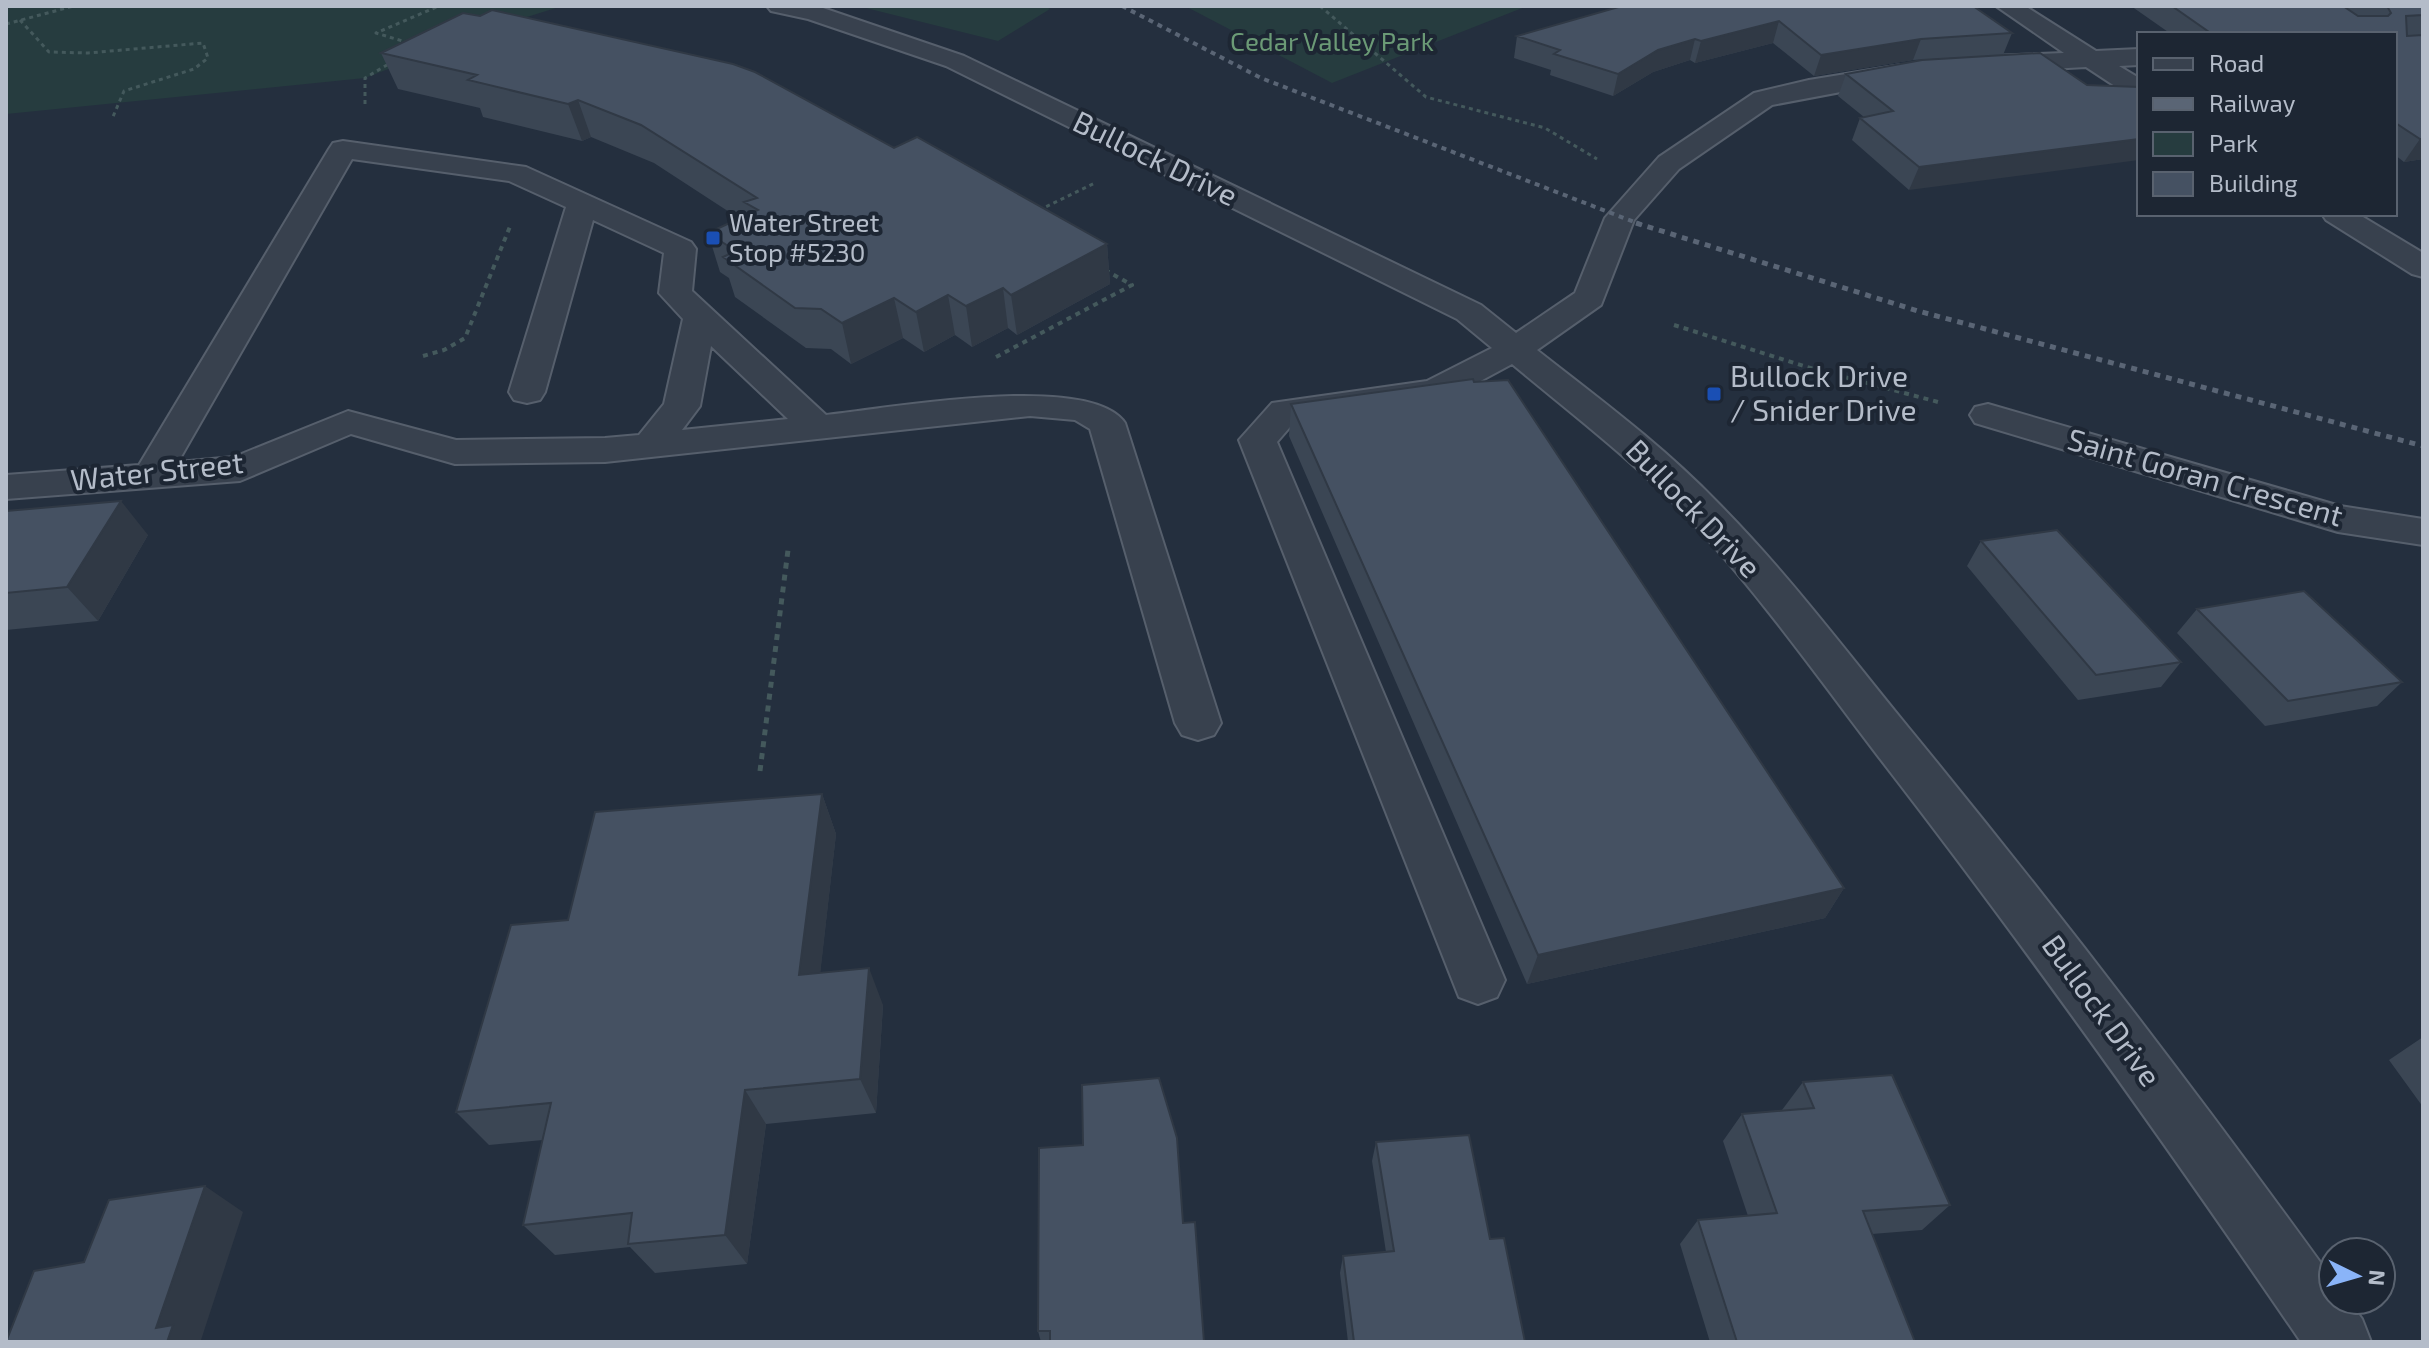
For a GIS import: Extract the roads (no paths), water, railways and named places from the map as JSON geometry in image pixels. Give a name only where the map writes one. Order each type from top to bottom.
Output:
[{"type":"street","name":"Bullock Drive","points":[[779,6],[814,13],[955,61],[1469,312],[1635,447],[1702,509],[1766,582],[2006,883],[2212,1161],[2339,1342]]},
{"type":"street","points":[[2008,6],[2137,89]]},
{"type":"street","points":[[1971,66],[2137,57]]},
{"type":"street","points":[[1478,980],[1258,440],[1285,411],[1436,390],[1517,348],[1589,298],[1620,218],[1669,163],[1763,99],[1809,88],[1928,70]]},
{"type":"street","points":[[151,476],[343,149],[516,173],[680,249],[675,293],[817,427]]},
{"type":"street","points":[[527,392],[582,204]]},
{"type":"street","points":[[2340,216],[2423,267]]},
{"type":"street","points":[[651,444],[682,406],[700,317]]},
{"type":"street","points":[[651,444],[1030,405],[1084,410],[1107,423],[1198,723]]},
{"type":"street","name":"Saint Goran Crescent","points":[[1988,415],[2338,519],[2423,532]]},
{"type":"street","name":"Water Street","points":[[6,487],[240,469],[348,422],[455,452],[605,450],[651,444]]},
{"type":"railway","points":[[1122,6],[1261,78],[1640,224]]},
{"type":"railway","points":[[1636,223],[1640,224]]},
{"type":"railway","points":[[1640,224],[1918,311],[2423,446]]},
{"type":"place","name":"Water Street Stop #5230","points":[[713,238]]},
{"type":"place","name":"Bullock Drive / Snider Drive","points":[[1714,394]]},
{"type":"park label","name":"Cedar Valley Park","points":[[1332,42]]}]
